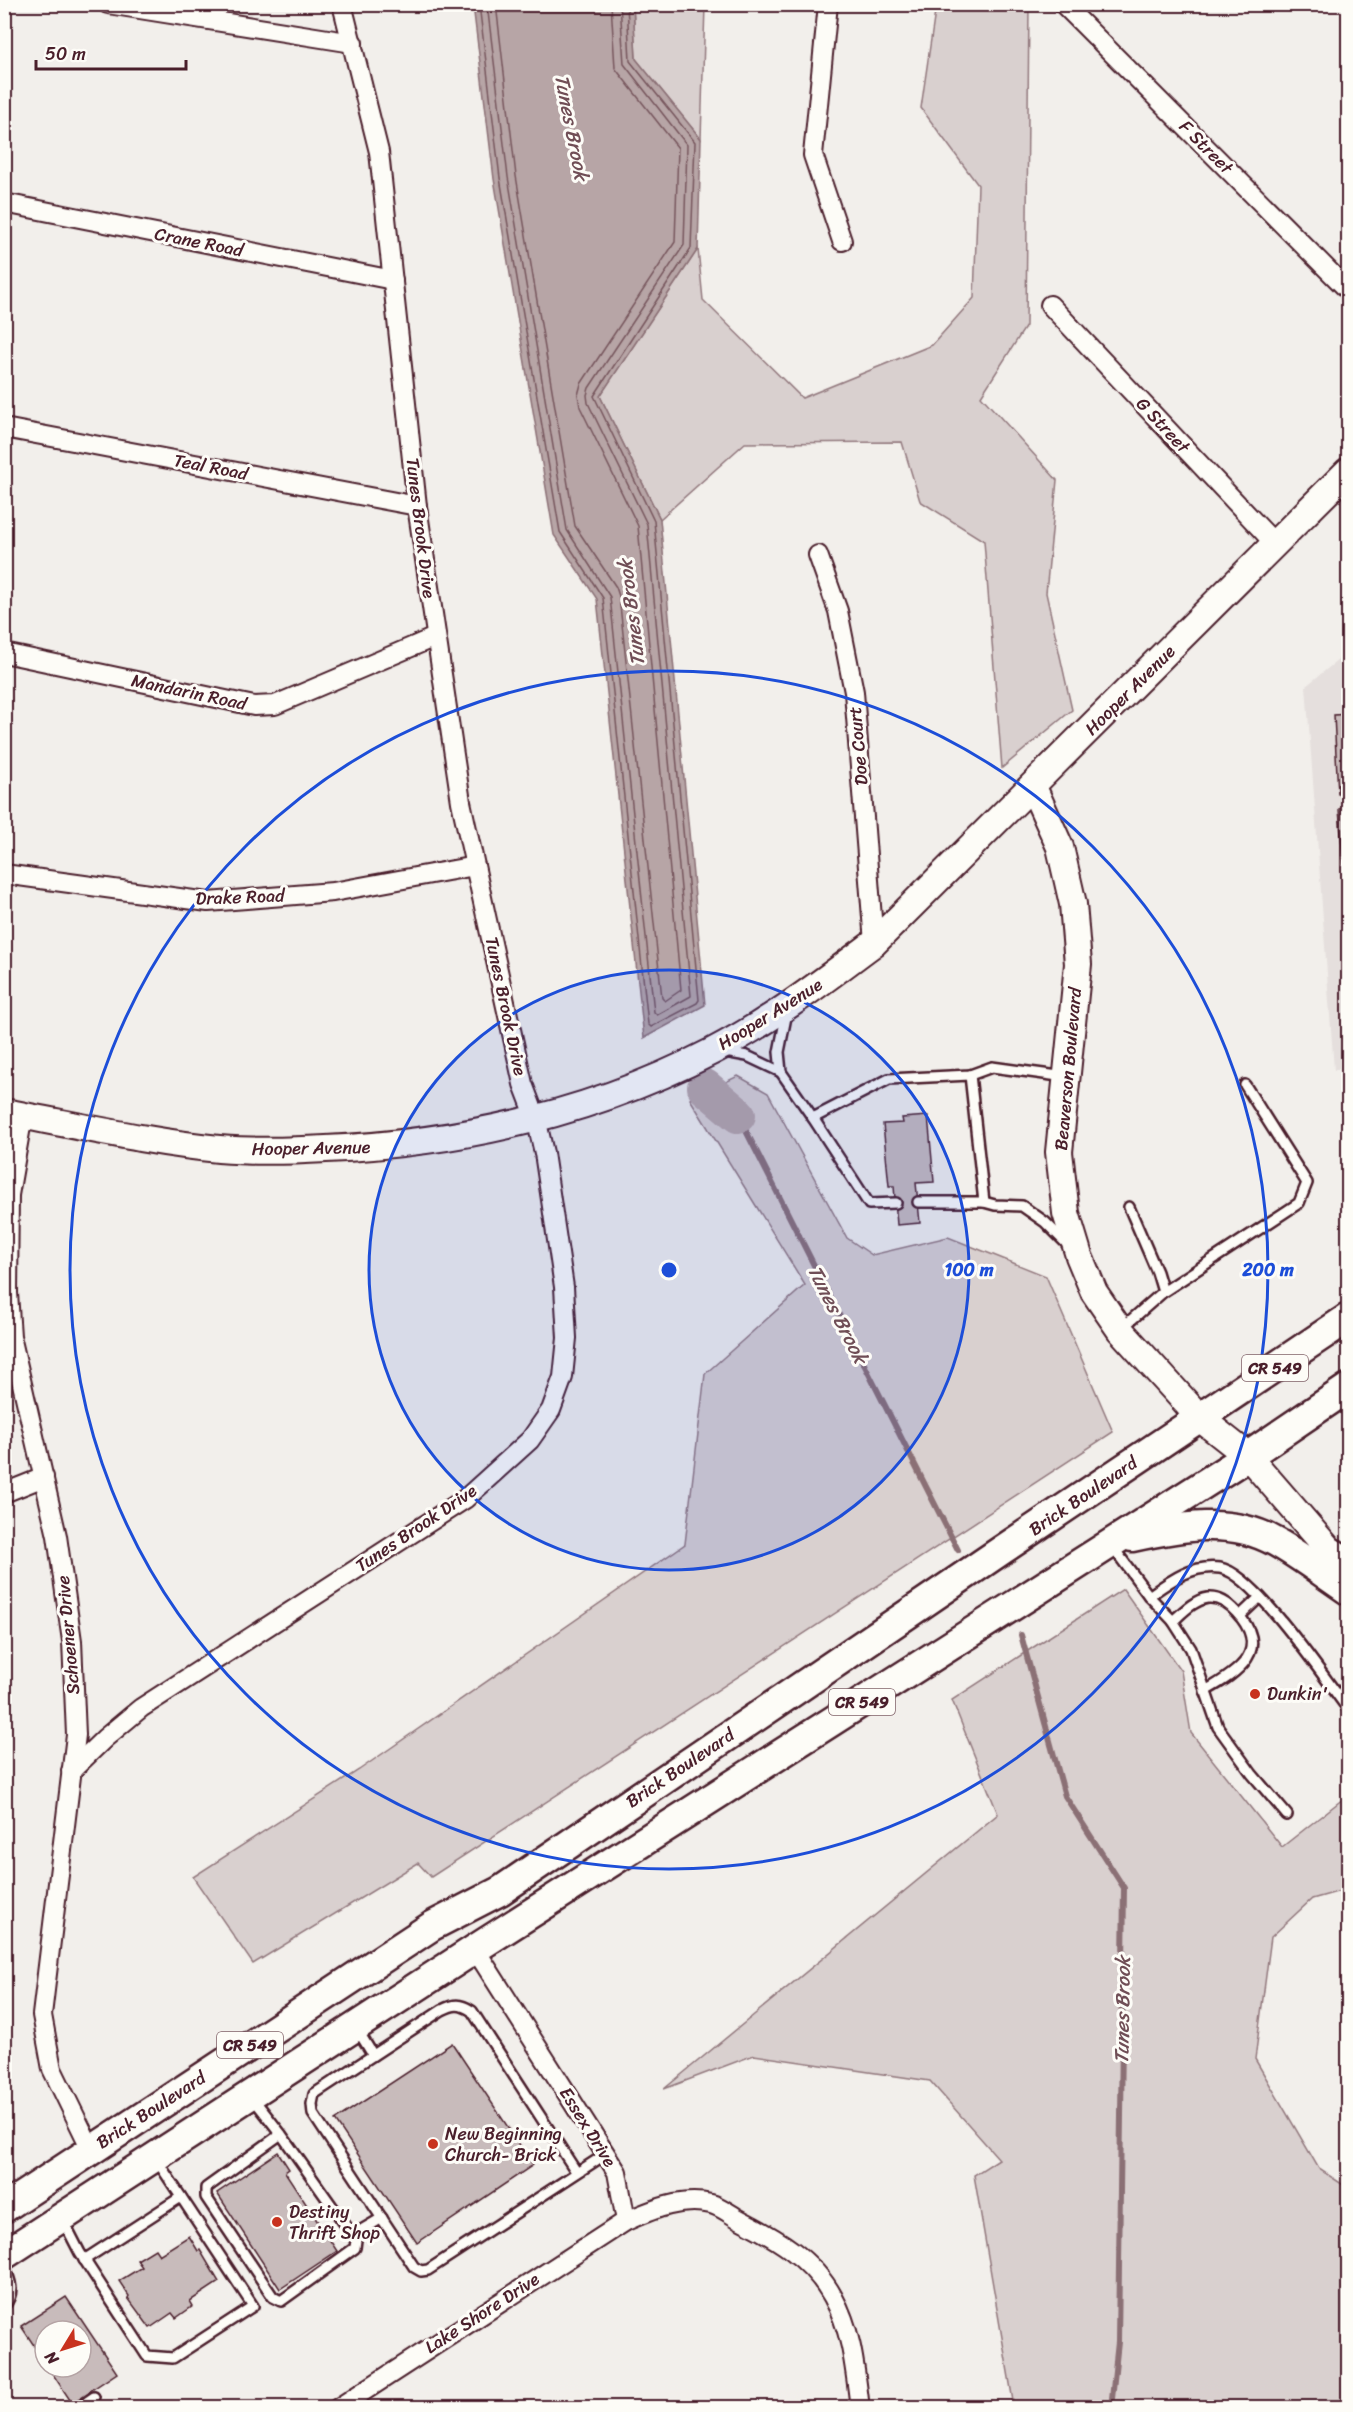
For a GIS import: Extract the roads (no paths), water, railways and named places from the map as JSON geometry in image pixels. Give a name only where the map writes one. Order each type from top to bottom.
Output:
[{"type":"main road","name":"Hooper Avenue","points":[[14,1114],[220,1149],[299,1151],[383,1147],[468,1134],[536,1118],[578,1107],[667,1073],[714,1050],[788,1007],[874,943],[1348,471]]},
{"type":"main road","name":"Beaverson Boulevard","points":[[1033,787],[1060,847],[1073,904],[1078,964],[1059,1152],[1066,1213],[1079,1256],[1094,1292],[1120,1330],[1201,1419],[1248,1456],[1340,1557],[1348,1580]]},
{"type":"main road","name":"Brick Boulevard","points":[[4,2208],[432,1926],[500,1891],[1348,1318]]},
{"type":"main road","name":"CR 549","points":[[4,2255],[476,1949],[1248,1456],[1348,1388]]},
{"type":"main road","points":[[1112,1543],[1172,1528],[1212,1524],[1244,1530],[1274,1540],[1348,1590]]},
{"type":"main road","points":[[476,1949],[488,1912],[500,1891]]},
{"type":"street","points":[[108,4],[352,43]]},
{"type":"street","name":"Tunes Brook Drive","points":[[71,1771],[141,1708],[465,1499],[530,1440],[551,1410],[563,1377],[567,1338],[564,1287],[544,1153],[536,1118],[523,1084],[461,802],[417,506],[379,152],[342,4]]},
{"type":"street","points":[[828,4],[813,155],[842,241]]},
{"type":"street","name":"F Street","points":[[1063,4],[1348,290]]},
{"type":"street","name":"Crane Road","points":[[4,203],[393,280]]},
{"type":"street","name":"G Street","points":[[1050,306],[1276,545]]},
{"type":"street","name":"Teal Road","points":[[4,428],[417,506]]},
{"type":"street","name":"Doe Court","points":[[818,555],[838,611],[854,692],[874,943]]},
{"type":"street","name":"Mandarin Road","points":[[4,653],[254,706],[275,705],[435,638]]},
{"type":"street","name":"Drake Road","points":[[4,874],[208,902],[333,892],[475,866]]},
{"type":"street","name":"Schoener Drive","points":[[14,1114],[9,1195],[8,1293],[11,1336],[57,1536],[72,1641],[76,1735],[42,2015],[52,2069],[92,2149]]},
{"type":"street","points":[[4,1493],[44,1477]]},
{"type":"street","name":"Essex Drive","points":[[476,1949],[617,2172],[626,2221]]},
{"type":"street","points":[[626,2221],[658,2208],[681,2203],[711,2204],[782,2241],[814,2269],[833,2297],[852,2344],[860,2408]]},
{"type":"street","name":"Lake Shore Drive","points":[[338,2408],[626,2221]]},
{"type":"lane","points":[[788,1007],[779,1052],[781,1072],[869,1204],[896,1203]]},
{"type":"lane","points":[[714,1050],[747,1056],[781,1072]]},
{"type":"lane","points":[[813,1118],[889,1078],[970,1075],[992,1067],[1068,1077]]},
{"type":"lane","points":[[970,1075],[984,1202]]},
{"type":"lane","points":[[1120,1330],[1163,1292],[1299,1203],[1307,1183],[1245,1085]]},
{"type":"lane","points":[[918,1202],[984,1202],[995,1205],[1022,1206],[1045,1222],[1079,1256]]},
{"type":"lane","points":[[1129,1208],[1163,1292]]},
{"type":"lane","points":[[1112,1543],[1149,1596],[1173,1621],[1191,1648],[1218,1727],[1235,1752],[1287,1815]]},
{"type":"lane","points":[[1149,1596],[1186,1572],[1203,1567],[1222,1568],[1247,1583],[1260,1597],[1348,1709]]},
{"type":"lane","points":[[1240,1616],[1260,1597]]},
{"type":"lane","points":[[1173,1621],[1192,1604],[1206,1598],[1218,1598],[1230,1606],[1248,1627],[1253,1640],[1245,1661],[1205,1691]]},
{"type":"lane","points":[[577,2173],[472,2011],[463,2005],[454,2004],[442,2010],[314,2094],[313,2114],[414,2267],[421,2271],[428,2270],[577,2173],[606,2154]]},
{"type":"lane","points":[[356,2027],[373,2055]]},
{"type":"lane","points":[[250,2096],[281,2134],[356,2240],[355,2248],[281,2301],[273,2297],[206,2197],[206,2187],[281,2134]]},
{"type":"lane","points":[[62,2218],[84,2260],[147,2356],[173,2358],[253,2306],[155,2157]]},
{"type":"lane","points":[[84,2260],[181,2198]]},
{"type":"lane","points":[[353,2235],[382,2218]]},
{"type":"lane","points":[[4,2267],[11,2289],[10,2298],[4,2306]]},
{"type":"lane","points":[[78,2408],[94,2397]]},
{"type":"water","points":[[473,5],[633,5],[636,59],[701,139],[698,249],[600,396],[660,519],[705,1005],[644,1038],[597,599],[554,535],[494,179]]},
{"type":"waterway","name":"Tunes Brook","points":[[705,1087],[738,1115]]},
{"type":"waterway","name":"Tunes Brook","points":[[738,1115],[958,1550]]},
{"type":"waterway","name":"Tunes Brook","points":[[1021,1635],[1065,1796],[1124,1888],[1118,2342],[1111,2408]]},
{"type":"place","name":"Dunkin'","points":[[1255,1694]]},
{"type":"place","name":"New Beginning Church- Brick","points":[[433,2144]]},
{"type":"place","name":"Destiny Thrift Shop","points":[[277,2222]]}]
